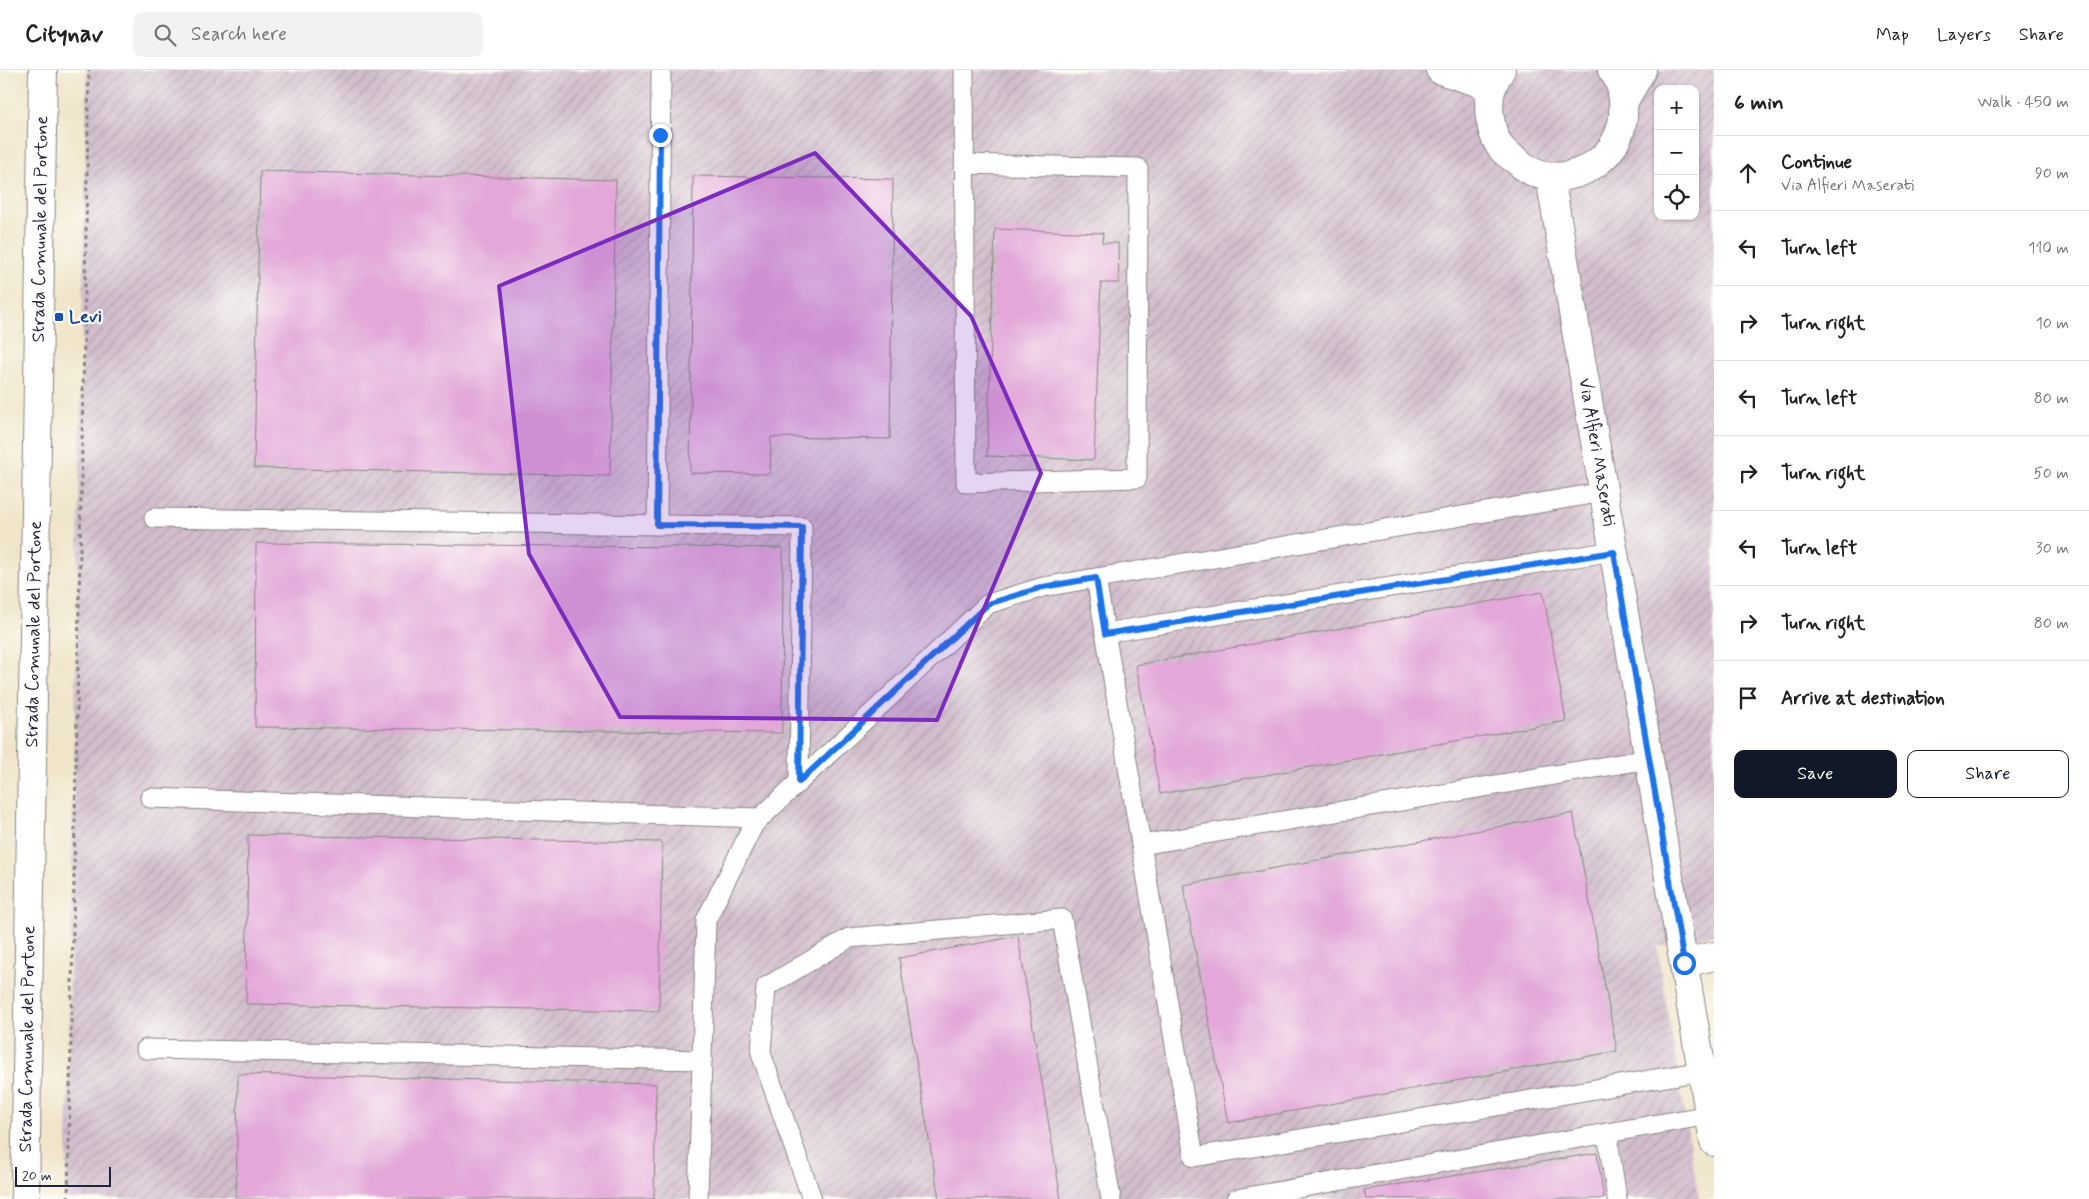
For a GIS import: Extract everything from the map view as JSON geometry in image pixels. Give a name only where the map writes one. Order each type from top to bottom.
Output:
[{"type":"street","name":"Strada Comunale del Portone","points":[[25,1199],[43,70]]},
{"type":"street","points":[[1440,70],[1497,78],[1489,106],[1494,136],[1502,149],[1528,170],[1550,177],[1581,172],[1603,159],[1621,131],[1624,101],[1616,74],[1612,70]]},
{"type":"street","points":[[1624,101],[1642,70]]},
{"type":"street","name":"Via Alfieri Maserati","points":[[1550,177],[1714,1142]]},
{"type":"street","points":[[1684,963],[1714,956]]},
{"type":"lane","points":[[657,525],[661,70]]},
{"type":"lane","points":[[964,70],[964,164],[966,483],[1137,478],[1138,168],[964,164]]},
{"type":"lane","points":[[698,1199],[706,920],[754,824],[988,604],[1043,587],[1604,492]]},
{"type":"lane","points":[[154,518],[802,527],[799,782]]},
{"type":"lane","points":[[1105,634],[1614,552]]},
{"type":"lane","points":[[1096,578],[1194,1157],[1702,1071]]},
{"type":"lane","points":[[1141,845],[1649,759]]},
{"type":"lane","points":[[150,798],[760,818]]},
{"type":"lane","points":[[812,1199],[761,1053],[766,987],[849,938],[1062,919],[1111,1199]]},
{"type":"lane","points":[[146,1049],[702,1060]]},
{"type":"lane","points":[[1236,1199],[1710,1115]]},
{"type":"lane","points":[[1607,1133],[1617,1199]]},
{"type":"path","points":[[68,1199],[89,70]]},
{"type":"highlighted area","points":[[815,153],[971,316],[1041,473],[937,720],[620,717],[529,554],[499,286]]},
{"type":"shaded area","points":[[87,70],[1714,70],[1714,934],[1657,947],[1699,1199],[66,1199]]},
{"type":"building","points":[[260,171],[616,180],[610,476],[254,468]]},
{"type":"building","points":[[693,176],[893,179],[890,439],[771,437],[770,474],[690,473]]},
{"type":"building","points":[[995,229],[1103,233],[1102,243],[1118,243],[1119,283],[1101,283],[1094,460],[987,456]]},
{"type":"building","points":[[256,543],[783,548],[782,733],[255,727]]},
{"type":"building","points":[[1543,592],[1566,721],[1160,794],[1136,665]]},
{"type":"building","points":[[1573,813],[1617,1051],[1228,1123],[1183,885]]},
{"type":"building","points":[[248,835],[662,842],[659,1011],[246,1004]]},
{"type":"building","points":[[1018,936],[1061,1199],[939,1199],[899,958]]},
{"type":"building","points":[[238,1074],[656,1084],[654,1199],[236,1199]]},
{"type":"building","points":[[1597,1153],[1604,1199],[1366,1199],[1364,1190]]},
{"type":"place","name":"Levi","points":[[59,317]]},
{"type":"route","points":[[660,135],[657,525],[802,527],[799,782],[988,604],[1043,587],[1096,578],[1105,634],[1614,552],[1684,963]]}]
